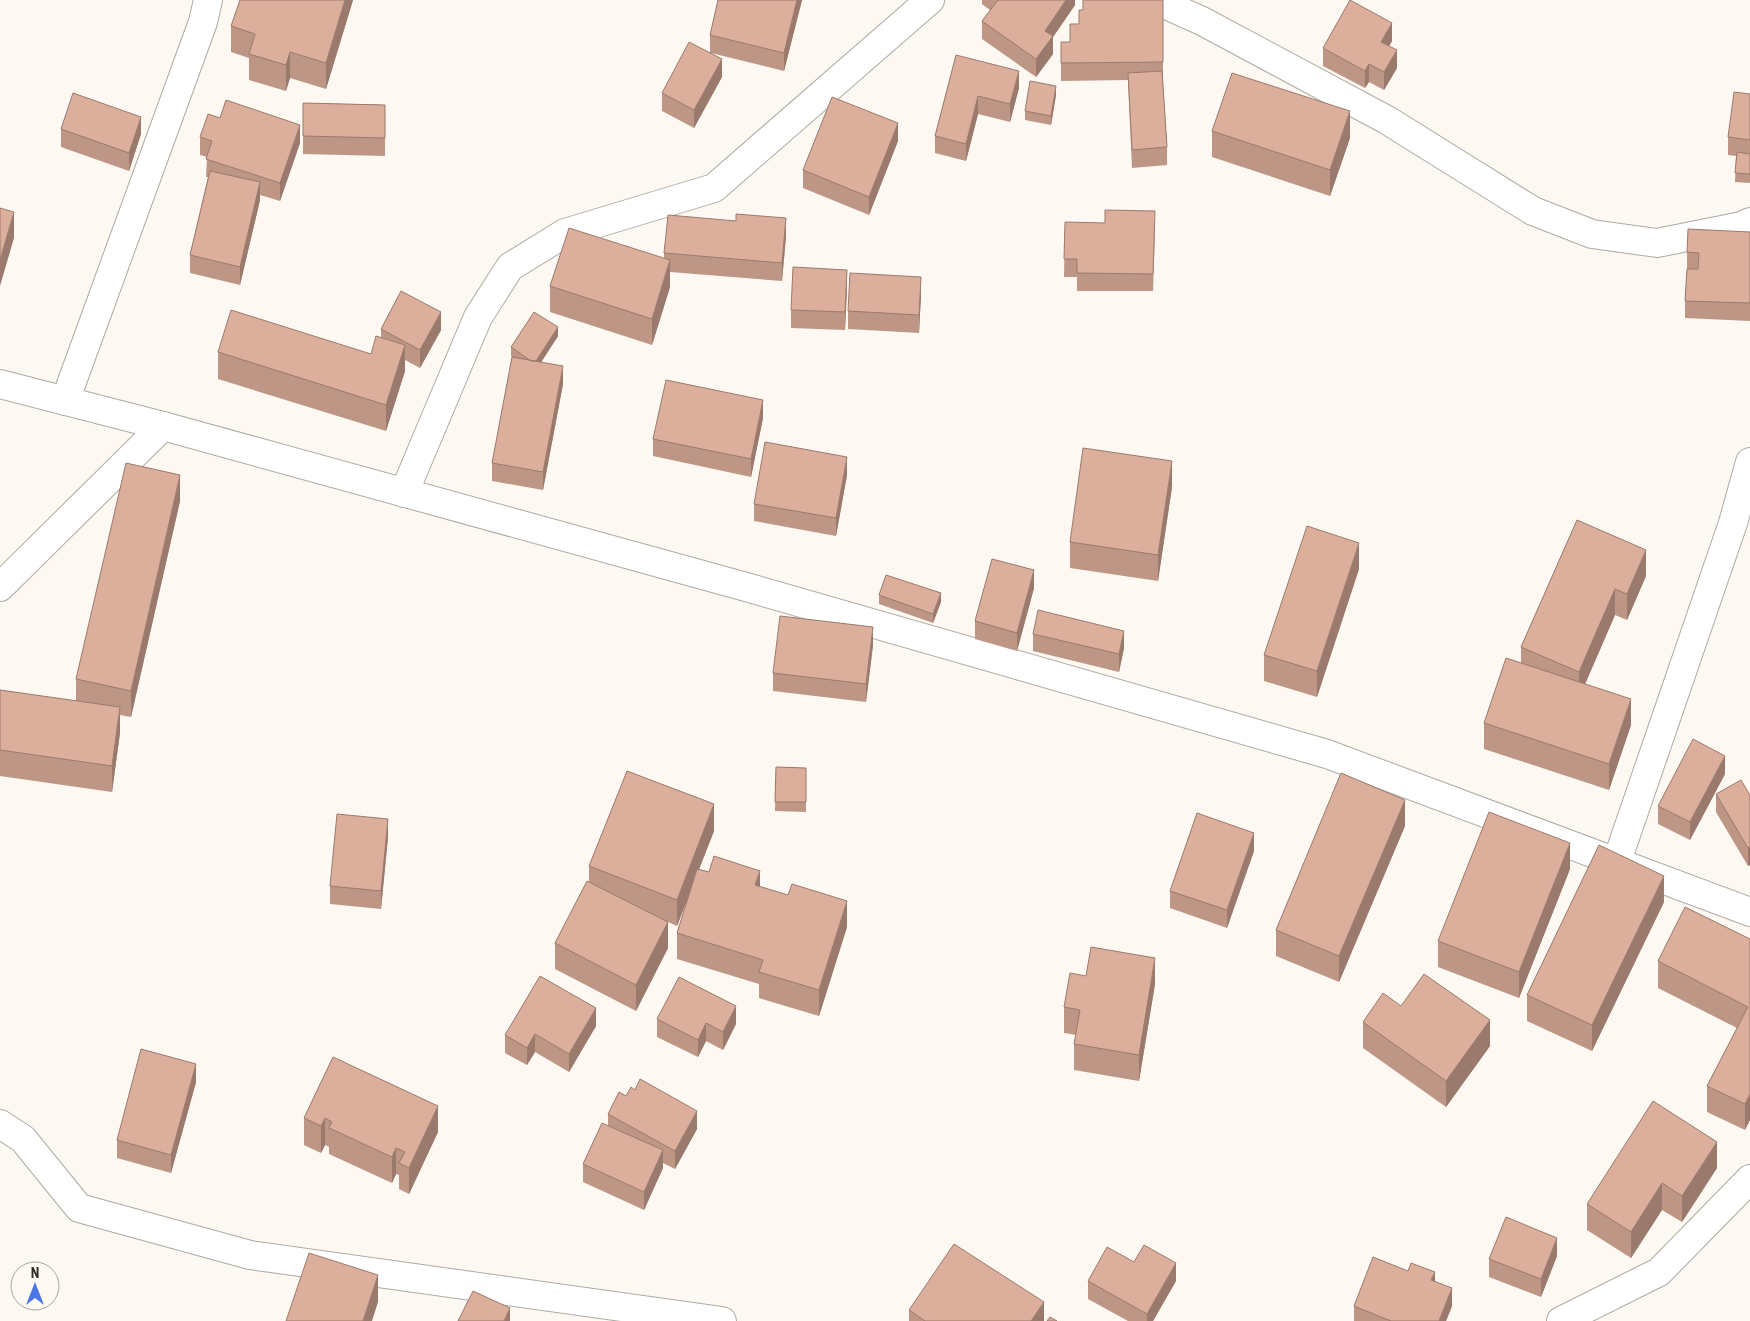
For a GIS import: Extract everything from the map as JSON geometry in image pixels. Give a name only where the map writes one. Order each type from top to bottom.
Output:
[{"type":"street","points":[[65,401],[203,22],[208,0]]},
{"type":"street","points":[[404,493],[478,317],[510,267],[566,233],[714,188],[930,0]]},
{"type":"street","points":[[1154,0],[1202,21],[1387,120],[1533,211],[1592,234],[1657,243],[1742,226],[1750,222]]},
{"type":"street","points":[[0,384],[163,426],[765,592],[1327,754],[1750,912]]},
{"type":"street","points":[[0,587],[163,426]]},
{"type":"street","points":[[1617,861],[1733,523],[1750,462]]},
{"type":"street","points":[[0,1124],[23,1139],[79,1208],[250,1255],[722,1321]]},
{"type":"street","points":[[1561,1321],[1659,1272],[1750,1179]]},
{"type":"building","points":[[240,0],[345,0],[326,63],[290,52],[286,65],[249,54],[255,34],[231,26]]},
{"type":"building","points":[[718,0],[797,0],[784,53],[710,35]]},
{"type":"building","points":[[998,0],[1066,0],[1045,31],[1053,36],[1036,59],[982,21]]},
{"type":"building","points":[[1083,0],[1163,0],[1163,62],[1061,63],[1061,42],[1070,42],[1070,24],[1079,24],[1079,10],[1083,10]]},
{"type":"building","points":[[1350,0],[1392,23],[1381,42],[1397,50],[1384,72],[1369,64],[1365,71],[1323,48]]},
{"type":"building","points":[[689,42],[722,59],[694,110],[662,93]]},
{"type":"building","points":[[956,55],[1019,71],[1010,104],[978,96],[966,144],[935,136]]},
{"type":"building","points":[[1162,71],[1167,147],[1132,150],[1128,73]]},
{"type":"building","points":[[1232,73],[1350,111],[1330,170],[1212,131]]},
{"type":"building","points":[[1030,81],[1056,86],[1051,116],[1025,111]]},
{"type":"building","points":[[1734,92],[1750,94],[1750,140],[1728,137]]},
{"type":"building","points":[[73,93],[141,117],[129,153],[61,129]]},
{"type":"building","points":[[832,97],[898,123],[869,197],[803,170]]},
{"type":"building","points":[[226,100],[300,125],[280,183],[206,159],[212,141],[200,137],[208,114],[220,118]]},
{"type":"building","points":[[303,103],[385,105],[385,138],[303,136]]},
{"type":"building","points":[[1737,152],[1750,154],[1750,174],[1735,173]]},
{"type":"building","points":[[210,171],[260,182],[240,267],[190,255]]},
{"type":"building","points":[[0,208],[14,212],[0,260]]},
{"type":"building","points":[[1105,210],[1155,211],[1153,274],[1077,273],[1077,259],[1064,259],[1065,222],[1105,223]]},
{"type":"building","points":[[736,214],[786,218],[782,263],[664,253],[668,215],[736,221]]},
{"type":"building","points":[[569,228],[670,260],[652,319],[550,286]]},
{"type":"building","points":[[1688,229],[1750,232],[1750,303],[1685,301],[1687,269],[1698,269],[1699,253],[1687,252]]},
{"type":"building","points":[[793,267],[847,270],[845,312],[791,310]]},
{"type":"building","points":[[850,273],[921,277],[919,315],[848,311]]},
{"type":"building","points":[[401,291],[441,312],[420,350],[381,329]]},
{"type":"building","points":[[231,310],[371,354],[376,336],[405,345],[386,405],[218,352]]},
{"type":"building","points":[[534,312],[558,327],[536,361],[531,361],[511,347]]},
{"type":"building","points":[[512,357],[563,366],[543,472],[492,463]]},
{"type":"building","points":[[666,380],[763,400],[751,459],[653,439]]},
{"type":"building","points":[[765,442],[847,457],[836,518],[754,504]]},
{"type":"building","points":[[1083,448],[1172,461],[1158,555],[1070,542]]},
{"type":"building","points":[[126,463],[180,475],[131,691],[76,679]]},
{"type":"building","points":[[1577,520],[1646,550],[1627,594],[1615,589],[1579,672],[1521,647]]},
{"type":"building","points":[[1307,526],[1359,543],[1317,671],[1264,655]]},
{"type":"building","points":[[992,559],[1034,570],[1017,633],[975,621]]},
{"type":"building","points":[[886,575],[941,593],[933,614],[879,595]]},
{"type":"building","points":[[1038,610],[1124,631],[1119,654],[1033,634]]},
{"type":"building","points":[[780,616],[873,627],[866,684],[773,673]]},
{"type":"building","points":[[1506,658],[1631,699],[1609,764],[1484,723]]},
{"type":"building","points":[[0,690],[120,707],[112,766],[0,750]]},
{"type":"building","points":[[1693,739],[1725,756],[1690,822],[1658,806]]},
{"type":"building","points":[[776,767],[806,768],[806,802],[775,802]]},
{"type":"building","points":[[627,771],[714,804],[677,900],[589,866]]},
{"type":"building","points":[[1341,773],[1405,800],[1339,956],[1276,930]]},
{"type":"building","points":[[1741,780],[1750,795],[1750,847],[1748,848],[1716,794]]},
{"type":"building","points":[[1489,812],[1570,843],[1519,972],[1438,941]]},
{"type":"building","points":[[1197,813],[1254,833],[1227,910],[1170,891]]},
{"type":"building","points":[[337,814],[388,819],[381,891],[330,886]]},
{"type":"building","points":[[1599,845],[1664,876],[1592,1025],[1527,995]]},
{"type":"building","points":[[714,856],[760,871],[755,885],[788,895],[792,884],[847,901],[819,990],[759,972],[763,960],[677,933],[697,869],[709,872]]},
{"type":"building","points":[[587,881],[668,922],[636,985],[555,943]]},
{"type":"building","points":[[1685,907],[1750,939],[1750,1094],[1745,1104],[1707,1086],[1748,1007],[1658,961]]},
{"type":"building","points":[[1091,947],[1155,958],[1139,1055],[1074,1044],[1080,1010],[1064,1007],[1070,973],[1086,976]]},
{"type":"building","points":[[1424,974],[1490,1020],[1446,1081],[1363,1022],[1383,993],[1401,1006]]},
{"type":"building","points":[[540,976],[596,1008],[569,1054],[535,1034],[527,1048],[505,1035]]},
{"type":"building","points":[[679,977],[736,1006],[723,1032],[706,1023],[698,1040],[657,1019]]},
{"type":"building","points":[[141,1049],[196,1064],[171,1155],[117,1140]]},
{"type":"building","points":[[333,1057],[438,1106],[409,1168],[399,1163],[405,1152],[396,1148],[392,1157],[329,1128],[332,1122],[325,1118],[321,1126],[304,1118]]},
{"type":"building","points":[[640,1079],[697,1111],[675,1151],[608,1114],[619,1092],[626,1096],[631,1087],[635,1090]]},
{"type":"building","points":[[1653,1101],[1717,1142],[1682,1196],[1662,1183],[1631,1232],[1587,1204]]},
{"type":"building","points":[[602,1123],[663,1150],[644,1192],[583,1164]]},
{"type":"building","points":[[1506,1217],[1557,1238],[1541,1279],[1489,1259]]},
{"type":"building","points":[[954,1244],[1044,1302],[1031,1321],[925,1321],[909,1310]]},
{"type":"building","points":[[1144,1245],[1176,1263],[1147,1314],[1088,1281],[1107,1247],[1134,1262]]},
{"type":"building","points":[[309,1253],[378,1275],[363,1321],[286,1321]]},
{"type":"building","points":[[1373,1257],[1408,1271],[1411,1263],[1435,1272],[1431,1280],[1452,1288],[1439,1321],[1391,1321],[1354,1306]]},
{"type":"building","points":[[473,1291],[510,1308],[504,1321],[458,1321]]},
{"type":"building","points":[[1050,1317],[1057,1321],[1047,1321]]}]
